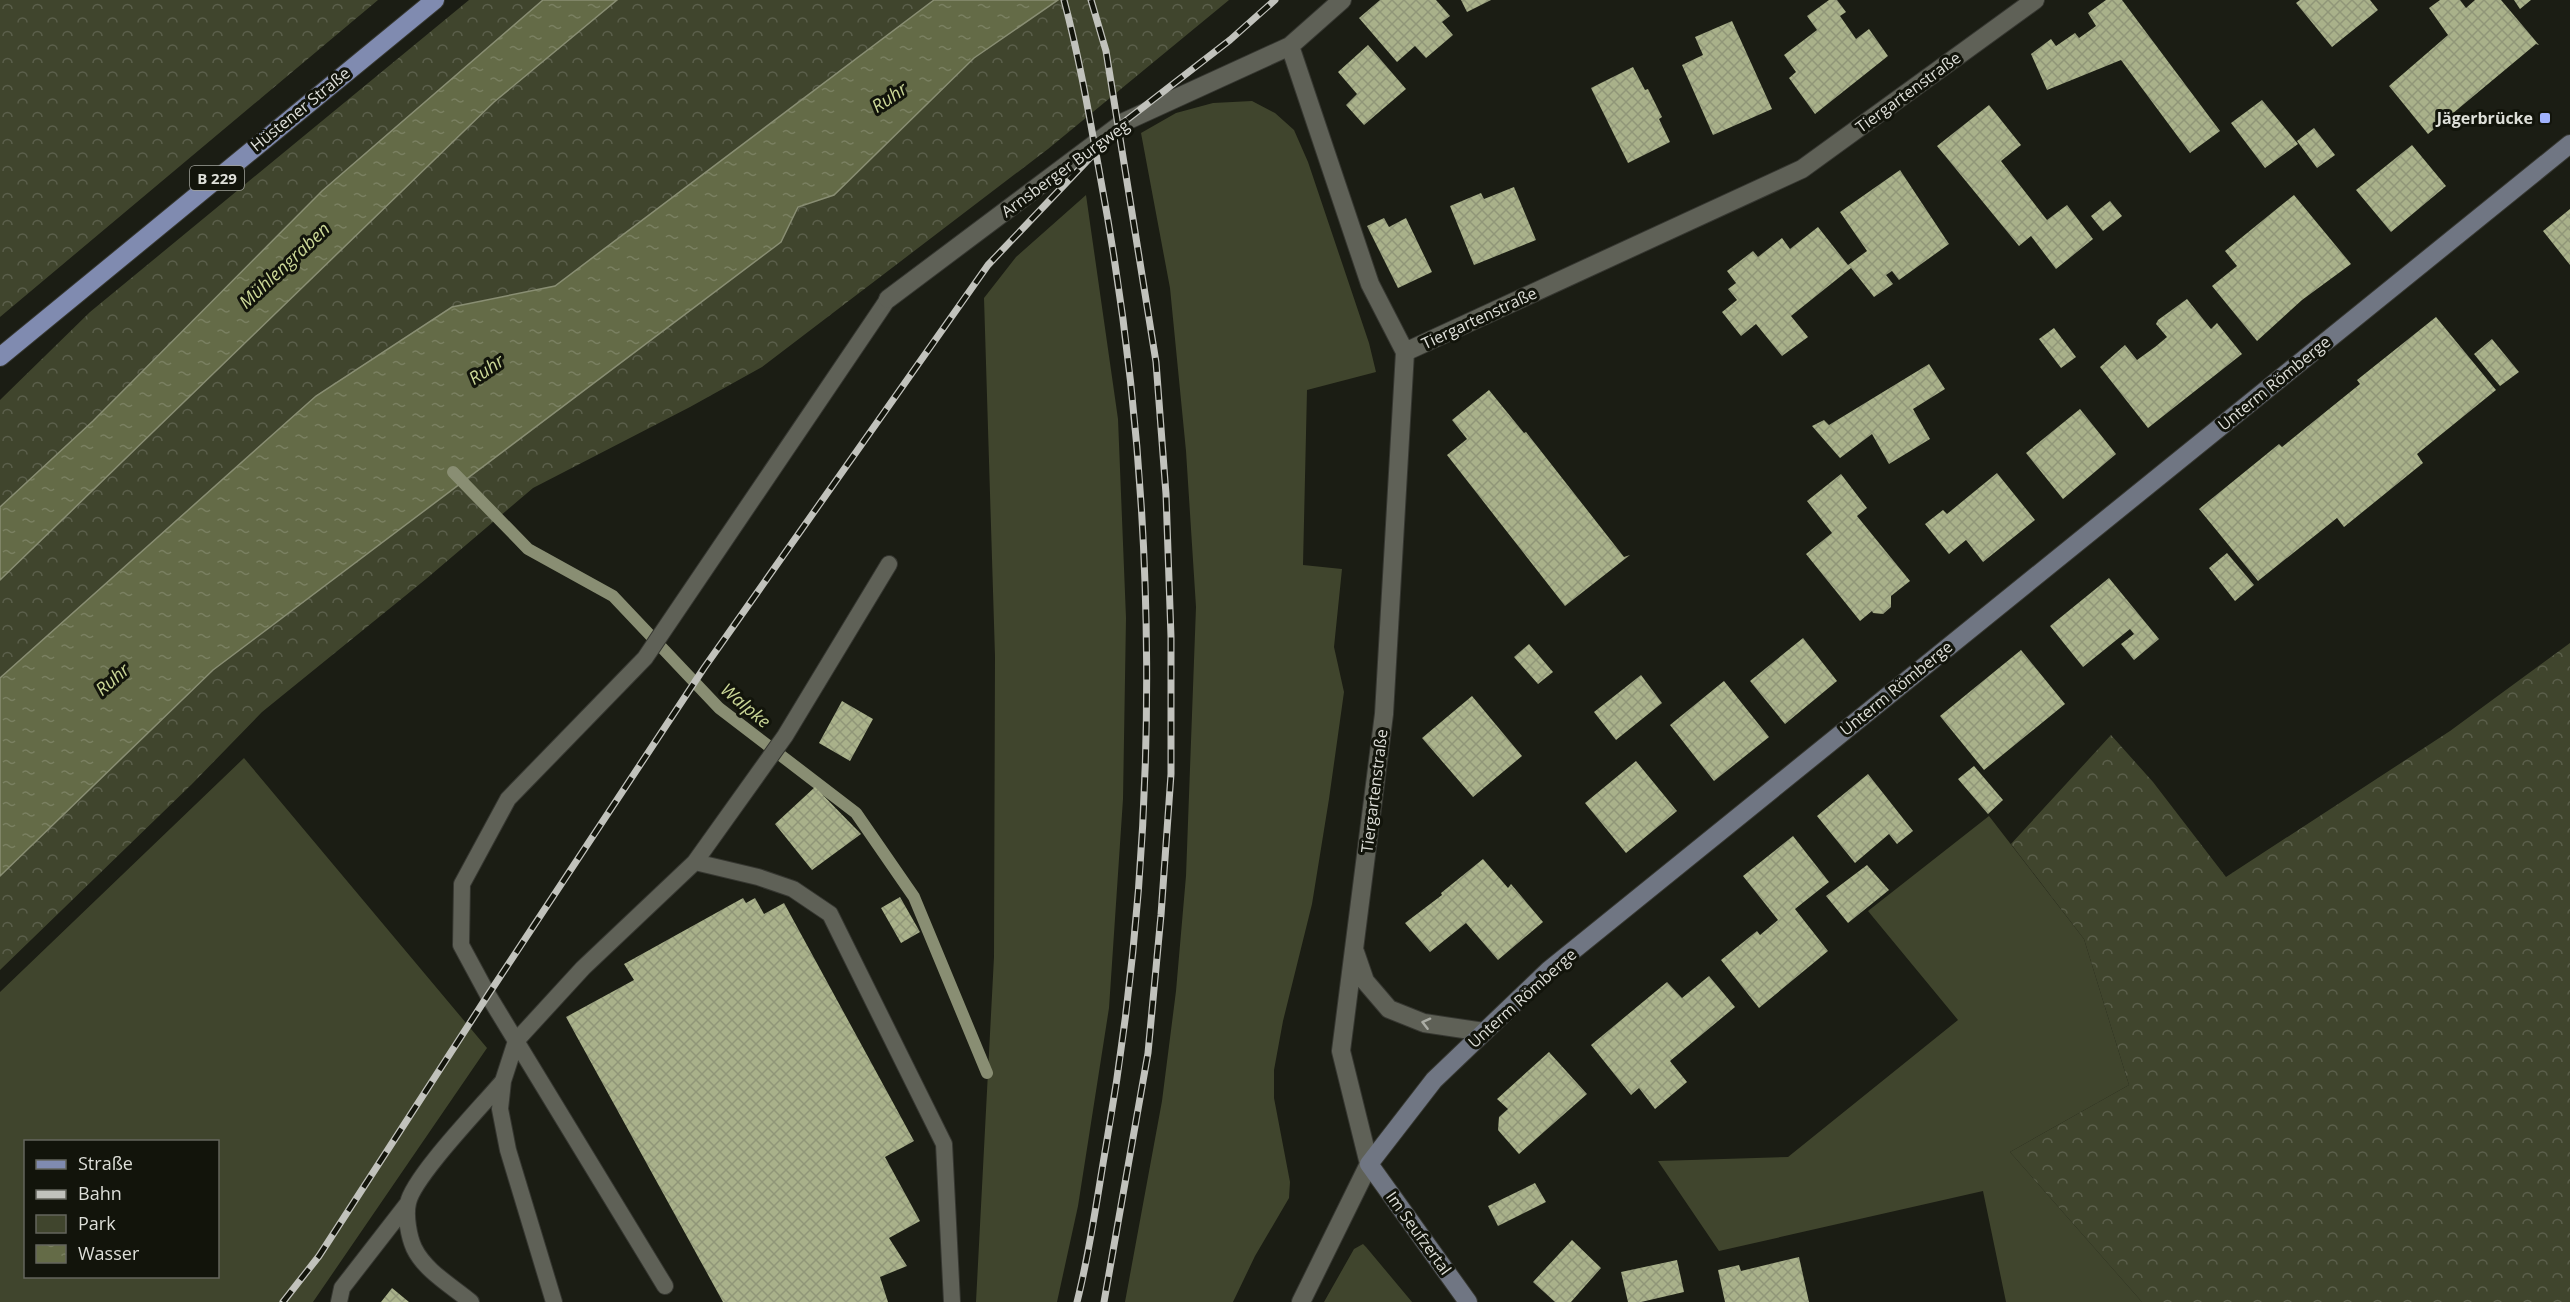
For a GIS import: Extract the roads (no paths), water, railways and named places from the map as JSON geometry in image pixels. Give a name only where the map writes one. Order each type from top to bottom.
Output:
[{"type":"main road","name":"Hüstener Straße","points":[[0,357],[435,0]]},
{"type":"main road","name":"Unterm Römberge","points":[[1369,1164],[1434,1080],[1549,970],[2570,144]]},
{"type":"main road","name":"Im Seufzertal","points":[[1369,1164],[1468,1302]]},
{"type":"street","name":"Arnsberger Burgweg","points":[[888,299],[1125,122],[1290,46],[1342,0]]},
{"type":"street","name":"Tiergartenstraße","points":[[1369,1164],[1341,1051],[1384,714],[1405,352],[1802,169],[2035,0]]},
{"type":"street","points":[[1290,46],[1370,284],[1405,352]]},
{"type":"street","name":"Tiergartenstraße","points":[[1354,947],[1365,981],[1389,1009],[1424,1023],[1484,1032]]},
{"type":"street","name":"Unterm Römberge","points":[[1301,1302],[1369,1164]]},
{"type":"lane","points":[[665,1286],[516,1041],[461,945],[462,884],[508,799],[645,658],[888,299]]},
{"type":"lane","points":[[554,1302],[508,1150],[500,1109],[503,1080],[516,1041],[583,968],[695,862],[785,736],[889,564]]},
{"type":"lane","points":[[695,862],[758,877],[793,889],[830,914],[944,1144],[952,1302]]},
{"type":"lane","points":[[339,1302],[342,1288],[408,1203],[418,1181],[503,1080]]},
{"type":"lane","points":[[408,1203],[408,1225],[414,1248],[426,1265],[471,1302]]},
{"type":"water","name":"Mühlengraben","points":[[543,0],[617,0],[494,102],[0,580],[0,507],[93,421],[322,191]]},
{"type":"water","name":"Ruhr","points":[[934,0],[1058,0],[974,58],[834,195],[798,207],[781,242],[213,670],[0,876],[0,678],[316,396],[452,307],[555,286]]},
{"type":"waterway","name":"Walpke","points":[[453,472],[528,549],[613,596],[719,708],[856,813],[914,897],[987,1073]]},
{"type":"railway","points":[[1064,0],[1089,113],[1120,301],[1135,421],[1143,542],[1147,663],[1145,784],[1137,905],[1124,1026],[1093,1224],[1077,1302]]},
{"type":"railway","points":[[1091,0],[1106,51],[1156,362],[1166,494],[1171,637],[1171,774],[1148,1053],[1104,1302]]},
{"type":"railway","points":[[283,1302],[319,1256],[704,668],[988,265],[1124,122],[1230,40],[1275,0]]},
{"type":"place","name":"Jägerbrücke","points":[[2545,118]]}]
